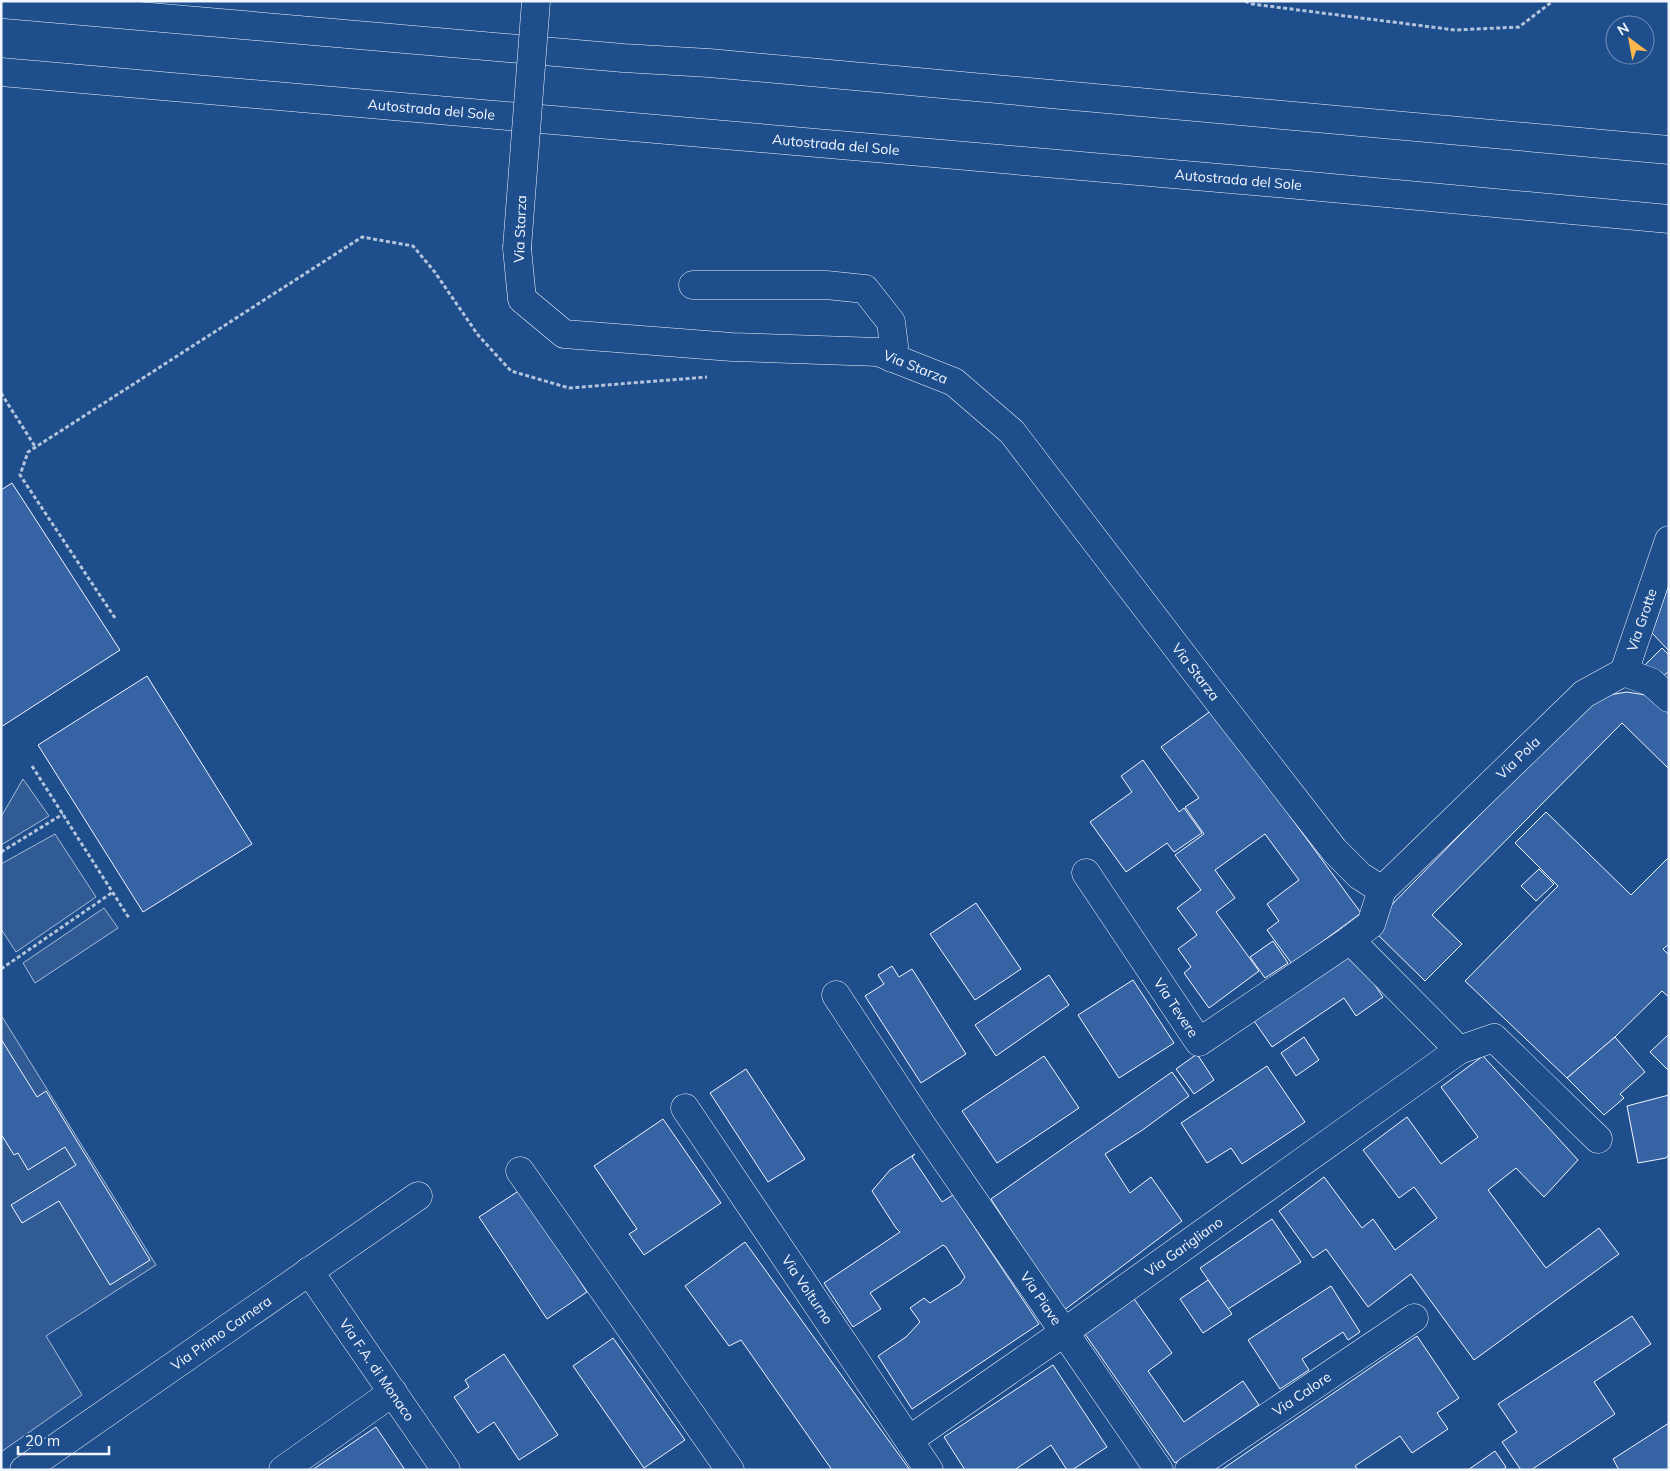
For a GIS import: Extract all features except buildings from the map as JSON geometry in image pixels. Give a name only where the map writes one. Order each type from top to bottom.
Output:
[{"type":"main road","name":"Via Starza","points":[[536,1],[517,248],[522,299],[564,334],[732,347],[878,352],[954,382],[1012,432],[1334,850],[1360,876],[1382,890]]},
{"type":"main road","points":[[1,4],[623,58],[709,63],[1669,150]]},
{"type":"main road","name":"Autostrada del Sole","points":[[1,72],[1278,183],[1669,219]]},
{"type":"main road","points":[[693,285],[826,285],[866,289],[891,322],[894,346],[892,358]]},
{"type":"main road","name":"Via Grotte","points":[[1624,672],[1669,540]]},
{"type":"main road","points":[[1624,672],[1651,682],[1669,698]]},
{"type":"main road","name":"Via Pola","points":[[1382,890],[1584,694],[1624,672]]},
{"type":"main road","name":"Via Tevere","points":[[1086,872],[1199,1042],[1350,940]]},
{"type":"main road","points":[[1382,890],[1371,924],[1350,940],[1459,1050]]},
{"type":"main road","name":"Via Piave","points":[[836,995],[1063,1333],[1159,1470]]},
{"type":"main road","name":"Via Garigliano","points":[[909,1440],[1063,1333],[1459,1050],[1494,1038],[1598,1139]]},
{"type":"main road","name":"Via Volturno","points":[[685,1108],[929,1470]]},
{"type":"main road","points":[[520,1171],[730,1470]]},
{"type":"main road","name":"Via Primo Carnera","points":[[24,1470],[418,1196]]},
{"type":"main road","name":"Via F.A. di Monaco","points":[[309,1271],[446,1470]]},
{"type":"main road","name":"Via Calore","points":[[1189,1470],[1414,1318]]},
{"type":"main road","points":[[283,1470],[394,1392]]},
{"type":"path","points":[[1245,1],[1252,4],[1454,30],[1519,27],[1553,1]]},
{"type":"path","points":[[115,618],[20,475],[28,452],[362,236],[413,246],[434,271],[478,335],[511,371],[569,388],[712,376]]},
{"type":"path","points":[[1,393],[36,448]]},
{"type":"path","points":[[32,766],[129,918]]},
{"type":"path","points":[[1,852],[63,814]]},
{"type":"path","points":[[1,969],[112,892]]},
{"type":"shaded area","points":[[23,779],[49,816],[1,845],[1,817]]},
{"type":"shaded area","points":[[55,834],[96,897],[16,952],[1,929],[1,864]]},
{"type":"shaded area","points":[[104,908],[118,928],[35,983],[23,963]]},
{"type":"shaded area","points":[[1,1015],[156,1265],[46,1336],[82,1395],[1,1452]]}]
